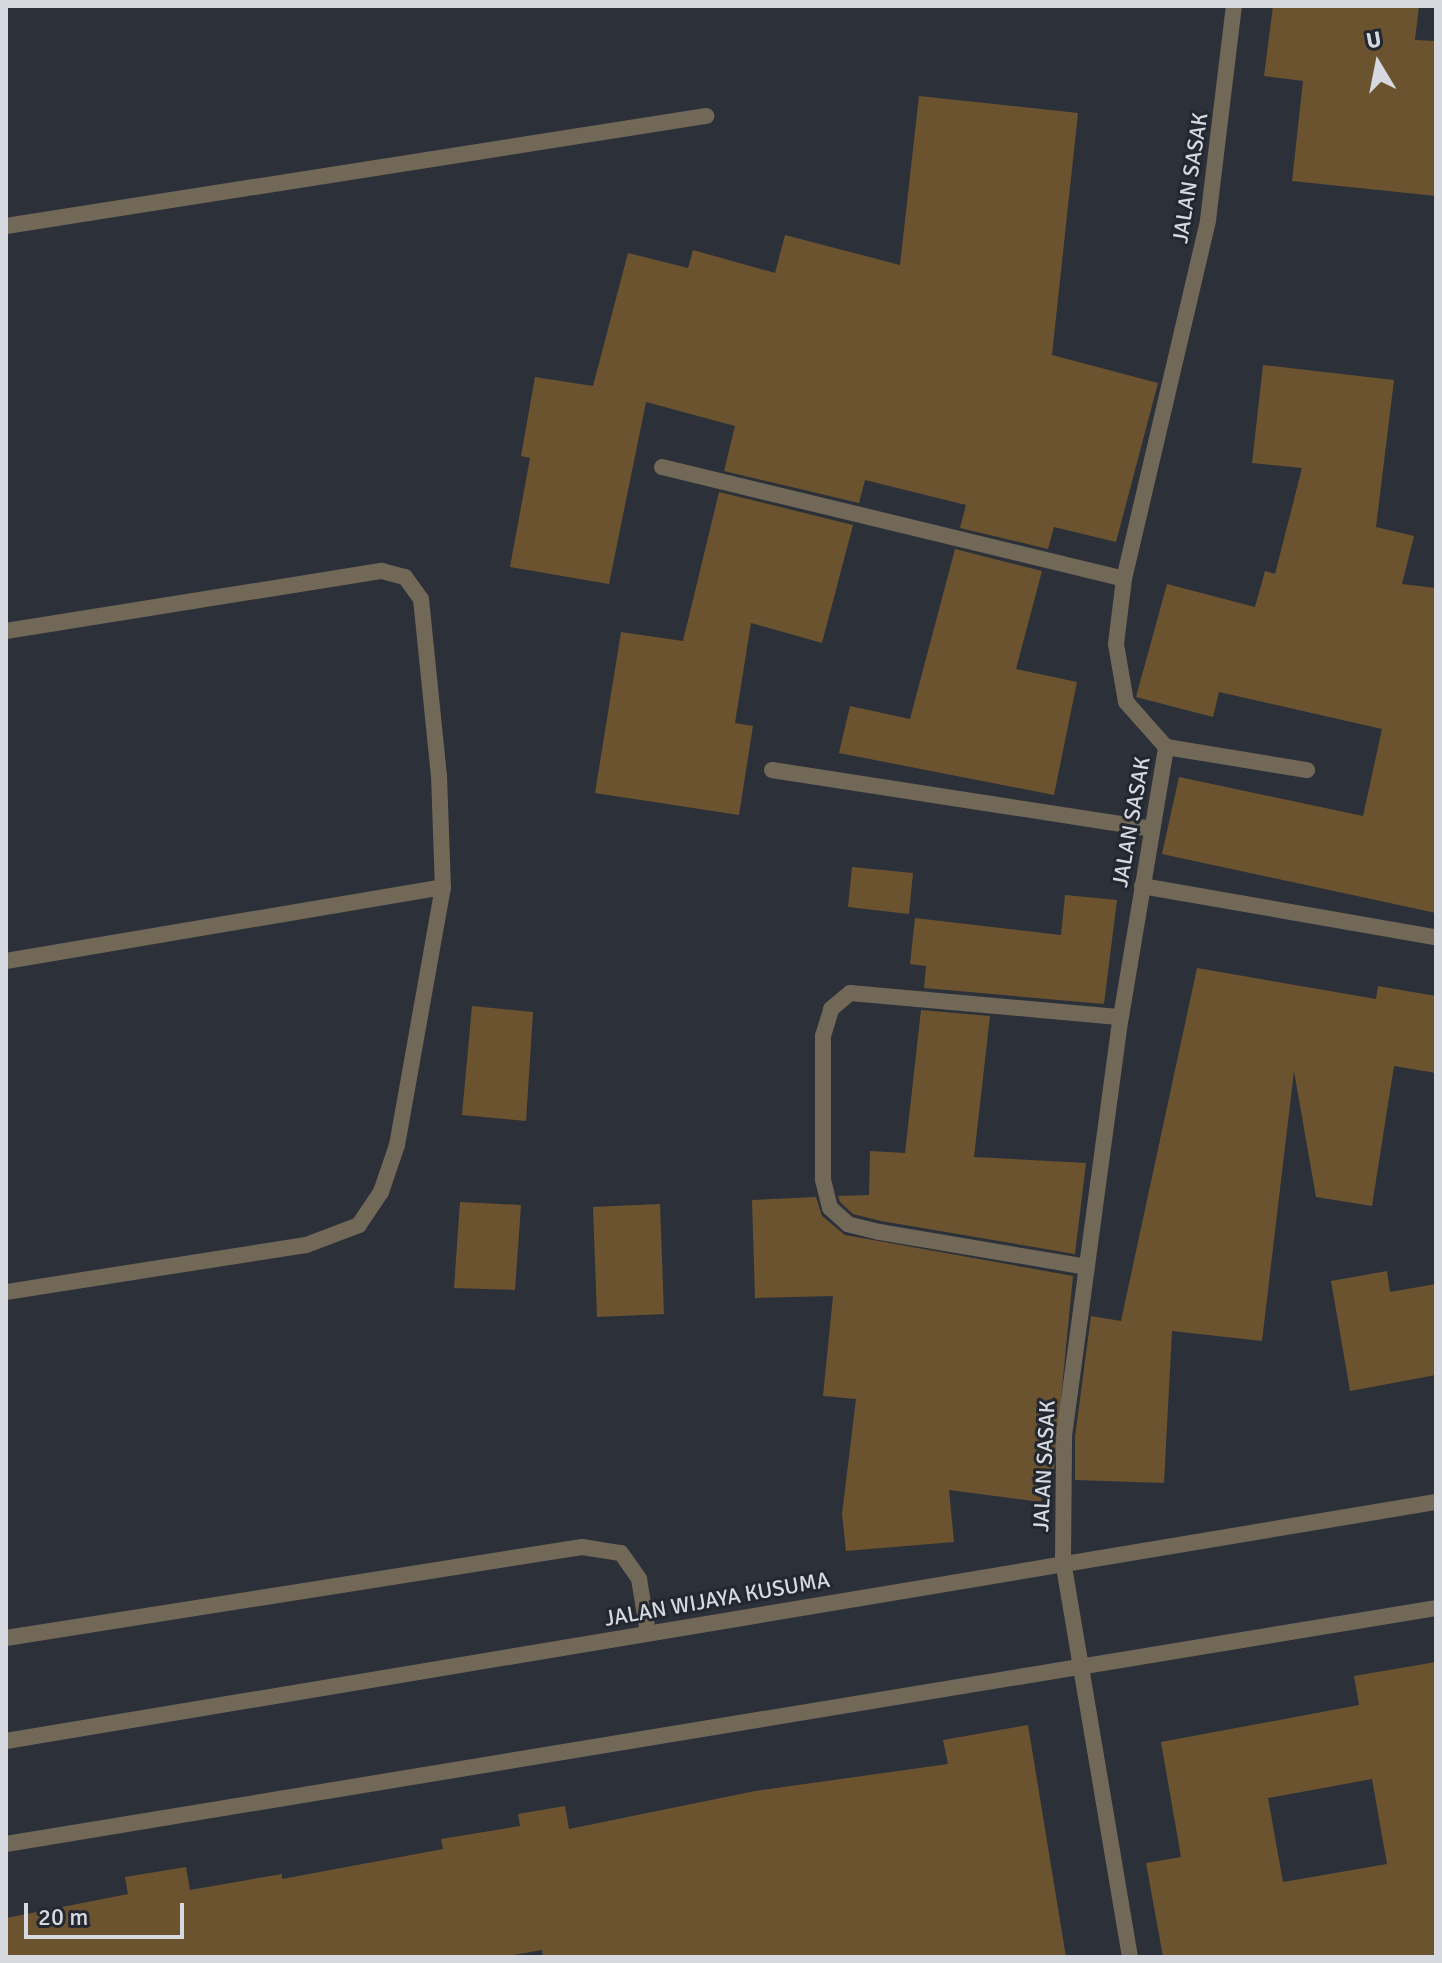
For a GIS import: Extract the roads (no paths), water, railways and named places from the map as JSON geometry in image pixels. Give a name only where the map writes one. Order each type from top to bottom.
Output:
[{"type":"street","name":"JALAN SASAK","points":[[1130,1957],[1063,1562],[1064,1436],[1121,1017],[1166,747],[1126,702],[1116,644],[1124,579],[1208,220],[1234,6]]},
{"type":"street","points":[[6,226],[706,116]]},
{"type":"street","points":[[662,467],[1124,579]]},
{"type":"street","points":[[6,631],[382,571],[405,577],[421,599],[439,775],[443,887],[397,1145],[381,1192],[359,1225],[306,1245],[6,1292]]},
{"type":"street","points":[[1166,747],[1307,770]]},
{"type":"street","points":[[772,770],[1151,829]]},
{"type":"street","points":[[1142,886],[1435,937]]},
{"type":"street","points":[[6,961],[443,887]]},
{"type":"street","points":[[1087,1267],[848,1224],[830,1208],[823,1179],[823,1036],[831,1009],[850,993],[1121,1017]]},
{"type":"street","name":"JALAN WIJAYA KUSUMA","points":[[6,1741],[1436,1502]]},
{"type":"street","points":[[6,1638],[582,1547],[621,1553],[639,1579],[648,1633]]},
{"type":"street","points":[[6,1844],[1436,1608]]}]
